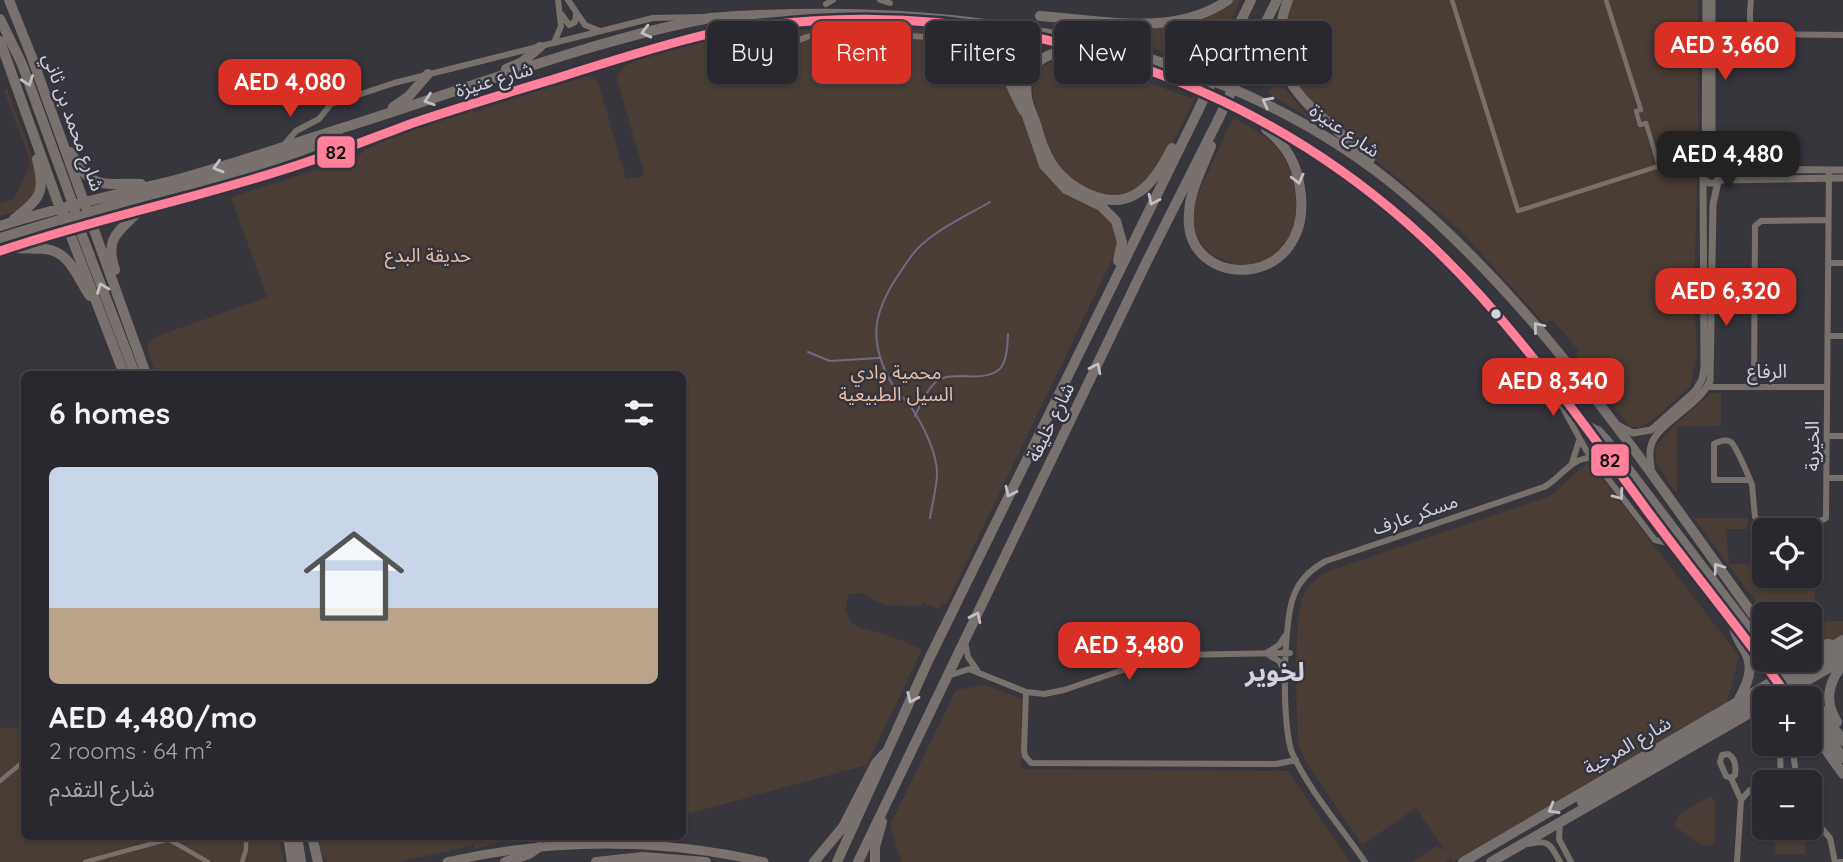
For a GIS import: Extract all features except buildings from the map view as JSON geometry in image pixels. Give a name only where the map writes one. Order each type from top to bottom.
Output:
[{"type":"highway","points":[[1585,425],[1599,432],[1607,441],[1752,632]]},
{"type":"highway","points":[[1734,625],[1736,636],[1750,664],[1749,678],[1739,700]]},
{"type":"highway","points":[[1822,644],[1843,640]]},
{"type":"highway","name":"شارع المرخية","points":[[1822,652],[1843,640]]},
{"type":"highway","points":[[1563,820],[1579,804],[1843,650]]},
{"type":"highway","points":[[1843,662],[1830,684],[1828,699],[1831,713],[1843,732]]},
{"type":"highway","name":"شارع المرخية","points":[[1463,862],[1739,700],[1843,662]]},
{"type":"highway","name":"شارع عنيزة","points":[[1788,684],[1843,741]]},
{"type":"highway","name":"شارع المرخية","points":[[1491,862],[1752,712]]},
{"type":"highway","points":[[1746,716],[1752,715]]},
{"type":"highway","points":[[1822,727],[1843,758]]},
{"type":"highway","points":[[1822,746],[1843,774]]},
{"type":"main road","name":"شارع محمد بن ثاني","points":[[9,0],[84,202]]},
{"type":"main road","name":"شارع عنيزة","points":[[1228,0],[1202,12],[1161,22],[1119,23],[1027,18],[1128,44],[1224,80],[1306,123],[1385,178],[1478,262],[1520,306],[1616,425],[1752,612]]},
{"type":"main road","name":"شارع خليفة","points":[[837,862],[929,659],[1251,0]]},
{"type":"main road","name":"شارع خليفة","points":[[859,862],[1243,67],[1278,0]]},
{"type":"main road","points":[[1288,0],[1279,42],[1284,69],[1291,84],[1318,117],[1366,156],[1385,178]]},
{"type":"main road","name":"شارع عنيزة","points":[[0,251],[69,230],[74,215],[84,202],[193,175],[621,39],[712,17],[830,2],[851,4]]},
{"type":"main road","points":[[864,4],[891,3]]},
{"type":"main road","points":[[0,19],[22,64],[74,215],[134,371]]},
{"type":"main road","name":"شارع عنيزة","points":[[818,21],[908,21]]},
{"type":"main road","name":"شارع عنيزة","points":[[911,21],[951,24],[1054,42]]},
{"type":"main road","points":[[911,22],[987,40],[999,48],[1007,59],[1038,153],[1051,174],[1075,194],[1106,209],[1119,227],[1121,252],[1101,306]]},
{"type":"main road","name":"شارع عنيزة","points":[[5,225],[74,215],[92,224],[137,213],[293,167],[485,100],[621,57],[707,35]]},
{"type":"main road","points":[[0,41],[29,117],[74,215]]},
{"type":"main road","points":[[498,78],[505,69],[522,62],[540,47]]},
{"type":"main road","points":[[1054,54],[1040,61],[1027,79],[1028,100],[1051,163],[1070,183],[1088,193],[1122,200],[1133,196],[1153,179],[1180,133],[1196,114]]},
{"type":"main road","name":"شارع عنيزة","points":[[1151,72],[1241,110],[1316,153],[1364,187],[1409,225],[1493,309],[1585,425],[1734,625],[1788,684]]},
{"type":"main road","points":[[385,114],[409,96],[428,74]]},
{"type":"main road","points":[[1217,122],[1214,140],[1196,184],[1189,212],[1193,238],[1204,255],[1219,265],[1234,270],[1263,267],[1280,257],[1294,239],[1300,223],[1301,192],[1295,166],[1286,149],[1272,133],[1241,110]]},
{"type":"main road","points":[[5,225],[32,206],[40,190],[41,172],[29,117]]},
{"type":"main road","points":[[0,238],[74,215],[216,179],[291,154],[327,139],[343,127]]},
{"type":"main road","points":[[64,148],[84,173],[97,182],[112,185],[139,183],[148,186]]},
{"type":"main road","points":[[117,294],[111,244],[117,231],[137,213]]},
{"type":"main road","points":[[92,224],[145,371]]},
{"type":"main road","points":[[69,230],[123,371]]},
{"type":"main road","points":[[13,247],[46,249],[60,254],[70,262],[89,296],[96,301]]},
{"type":"main road","points":[[814,862],[843,827],[876,762],[890,749]]},
{"type":"main road","points":[[875,862],[883,811]]},
{"type":"main road","points":[[286,862],[287,840]]},
{"type":"main road","points":[[288,840],[292,862]]},
{"type":"main road","points":[[297,840],[300,862]]},
{"type":"main road","points":[[310,840],[311,862]]},
{"type":"main road","points":[[311,840],[318,862]]},
{"type":"main road","points":[[447,862],[538,847],[593,845],[661,846],[764,862]]},
{"type":"main road","points":[[505,862],[529,854],[538,847]]},
{"type":"main road","points":[[596,862],[643,857],[706,862]]},
{"type":"street","points":[[554,43],[561,26],[558,0]]},
{"type":"street","points":[[568,0],[587,26],[602,31]]},
{"type":"street","points":[[1451,0],[1518,211],[1659,166],[1646,123],[1640,125],[1636,111],[1641,110],[1606,0]]},
{"type":"street","points":[[1616,425],[1633,433],[1651,430],[1689,397],[1702,380],[1706,0]]},
{"type":"street","points":[[1653,478],[1650,456],[1652,442],[1707,387],[1712,366],[1713,204],[1721,174],[1712,148],[1712,0]]},
{"type":"street","points":[[1751,0],[1750,23],[1758,34],[1843,35]]},
{"type":"street","points":[[560,10],[569,25],[576,21],[575,13]]},
{"type":"street","name":"شارع عنيزة","points":[[283,146],[296,131],[319,119],[331,104],[428,74],[653,18],[712,17]]},
{"type":"street","name":"شارع عنيزة","points":[[798,41],[809,36],[867,34],[917,37],[971,45],[984,50],[995,61],[1028,124]]},
{"type":"street","points":[[1705,169],[1710,166],[1843,177]]},
{"type":"street","points":[[1705,180],[1709,183],[1829,174],[1843,170]]},
{"type":"street","name":"الخيرية","points":[[1750,480],[1717,481],[1713,478],[1712,449],[1716,443],[1731,442],[1750,480],[1754,492],[1755,517],[1759,521],[1818,522],[1825,520],[1827,516],[1829,174]]},
{"type":"street","points":[[1754,387],[1755,226],[1761,221],[1828,220]]},
{"type":"street","points":[[1828,263],[1843,263]]},
{"type":"street","points":[[1828,336],[1843,336]]},
{"type":"street","name":"شارع عنيزة","points":[[1556,387],[1559,401],[1592,458],[1655,540],[1672,544]]},
{"type":"street","name":"الرفاع","points":[[1707,387],[1827,387]]},
{"type":"street","points":[[1827,436],[1843,436]]},
{"type":"street","points":[[1572,464],[1580,439]]},
{"type":"street","name":"مسكر عارف","points":[[1365,862],[1296,760],[1287,733],[1286,635],[1291,601],[1301,581],[1326,561],[1539,489],[1550,484],[1582,458],[1592,458]]},
{"type":"street","points":[[1827,478],[1843,478]]},
{"type":"street","name":"مسكر عارف","points":[[1289,615],[1290,734],[1296,760]]},
{"type":"street","points":[[1266,653],[1279,645],[1286,635]]},
{"type":"street","points":[[965,640],[968,657],[979,671]]},
{"type":"street","points":[[1266,653],[1279,662],[1286,674]]},
{"type":"street","points":[[947,677],[962,670],[979,671],[1026,692],[1055,692],[1152,660],[1175,656],[1288,653]]},
{"type":"street","points":[[1026,692],[1025,756],[1036,765],[1276,764],[1296,760]]},
{"type":"street","points":[[1780,770],[1779,752],[1786,747],[1793,752],[1795,770]]},
{"type":"street","points":[[0,781],[21,764]]},
{"type":"street","points":[[1731,778],[1741,800],[1737,862]]},
{"type":"street","points":[[1741,800],[1752,789]]},
{"type":"street","points":[[1563,820],[1559,839],[1572,862]]},
{"type":"street","points":[[1822,827],[1839,862]]},
{"type":"street","points":[[85,862],[159,840]]},
{"type":"street","points":[[170,840],[208,862]]},
{"type":"street","points":[[242,862],[246,840]]},
{"type":"street","points":[[1519,846],[1546,842],[1560,862]]},
{"type":"street","points":[[1835,852],[1843,849]]},
{"type":"green space","points":[[1232,0],[1240,0],[1230,21],[1178,21]]},
{"type":"green space","points":[[1293,0],[1698,0],[1694,296],[1697,356],[1690,387],[1653,420],[1639,428],[1629,426],[1576,355],[1579,351],[1552,319],[1544,323],[1460,230],[1366,152],[1296,87],[1295,84],[1332,84],[1332,21],[1284,21]]},
{"type":"green space","points":[[1165,26],[1165,52],[1151,47],[1151,27]]},
{"type":"green space","name":"حديقة البدع","points":[[911,29],[925,30],[925,84],[1012,84],[1033,145],[1114,220],[1118,247],[946,604],[942,603],[939,609],[923,603],[922,606],[884,605],[861,593],[849,594],[845,611],[853,624],[922,649],[867,765],[686,814],[686,371],[155,371],[147,349],[148,343],[155,337],[267,297],[231,197],[325,167],[340,166],[364,150],[402,133],[472,108],[475,113],[534,90],[569,80],[582,77],[594,79],[599,85],[626,179],[642,177],[643,169],[617,80],[619,74],[627,64],[691,42],[707,39],[707,84],[798,84],[798,31],[812,30],[812,84],[911,84]]},
{"type":"green space","points":[[1053,61],[1054,84],[1151,84],[1194,99],[1162,161],[1137,189],[1116,195],[1093,192],[1064,173],[1057,164],[1046,140],[1033,96],[1033,84],[1040,84],[1040,70]]},
{"type":"green space","points":[[1282,84],[1310,119],[1268,93],[1271,85]]},
{"type":"green space","points":[[7,89],[36,167],[37,191],[20,210],[0,216],[0,203],[14,199],[31,163],[4,90]]},
{"type":"green space","points":[[1233,118],[1264,136],[1280,152],[1288,165],[1296,196],[1296,213],[1286,243],[1275,254],[1261,261],[1245,264],[1226,261],[1209,252],[1198,237],[1192,217],[1195,200]]},
{"type":"green space","points":[[1721,393],[1721,426],[1677,427],[1675,492],[1656,462],[1655,447],[1677,423],[1709,395]]},
{"type":"green space","points":[[1589,461],[1739,656],[1727,702],[1453,862],[1451,859],[1446,862],[1412,862],[1436,846],[1445,851],[1416,808],[1362,845],[1307,763],[1299,746],[1296,692],[1298,623],[1308,587],[1326,572],[1550,496]]},
{"type":"green space","points":[[1694,518],[1747,518],[1747,529],[1726,529],[1729,564],[1752,565],[1752,588],[1814,588],[1815,602],[1756,602]]},
{"type":"green space","points":[[1822,621],[1843,621],[1843,635],[1822,643]]},
{"type":"green space","points":[[985,685],[1021,699],[1021,769],[1288,771],[1350,862],[901,862],[890,825],[956,690]]},
{"type":"green space","points":[[21,727],[21,840],[279,840],[284,862],[0,862],[0,728]]},
{"type":"green space","points":[[1711,795],[1715,802],[1715,844],[1704,846],[1674,826],[1679,815]]},
{"type":"green space","points":[[318,840],[509,840],[475,849],[473,845],[400,862],[327,862]]},
{"type":"green space","points":[[1775,840],[1805,840],[1805,854],[1775,854]]},
{"type":"waterway","points":[[930,518],[937,476],[935,458],[920,422],[893,386],[884,367],[877,340],[879,314],[890,288],[918,248],[941,230],[990,202]]},
{"type":"waterway","points":[[915,416],[928,391],[940,379],[985,376],[999,370],[1006,356],[1008,334]]},
{"type":"waterway","points":[[808,352],[830,361],[879,358]]},
{"type":"transit line","name":"82","points":[[0,251],[266,175],[466,106],[642,52],[724,31],[811,21],[892,20],[972,27],[1051,41],[1128,63],[1203,92],[1275,129],[1343,172],[1406,222],[1474,289],[1535,361],[1780,686]]},
{"type":"district","name":"لخوير","points":[[1275,672]]},
{"type":"park label","name":"محمية وادي السيل الطبيعية","points":[[896,383]]}]
